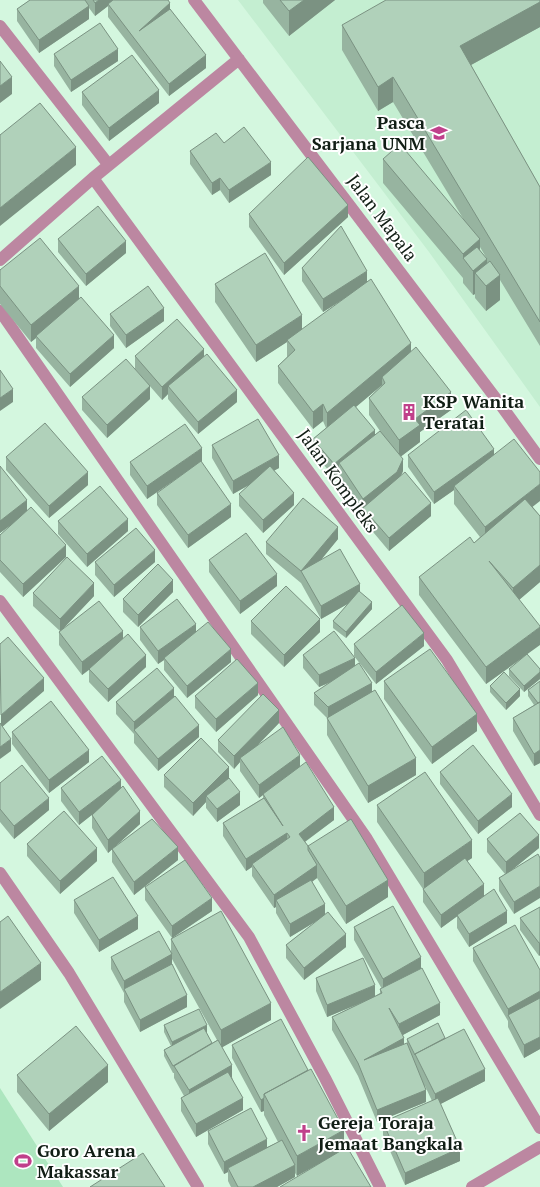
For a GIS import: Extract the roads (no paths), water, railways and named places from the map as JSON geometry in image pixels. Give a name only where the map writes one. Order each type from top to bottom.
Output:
[{"type":"street","name":"Jalan Mapala","points":[[194,0],[540,459]]},
{"type":"street","points":[[0,26],[108,164]]},
{"type":"street","points":[[0,260],[108,164],[239,59]]},
{"type":"street","name":"Jalan Kompleks","points":[[93,178],[447,660],[540,815]]},
{"type":"street","points":[[0,311],[367,839],[540,1128]]},
{"type":"street","points":[[0,601],[249,936],[326,1078],[380,1187]]},
{"type":"street","points":[[0,872],[69,973],[198,1187]]},
{"type":"street","points":[[472,1187],[540,1148]]},
{"type":"place","name":"Pasca Sarjana UNM","points":[[439,133]]},
{"type":"place","name":"KSP Wanita Teratai","points":[[409,412]]},
{"type":"place","name":"Gereja Toraja Jemaat Bangkala","points":[[304,1133]]},
{"type":"place","name":"Goro Arena Makassar","points":[[23,1161]]}]
